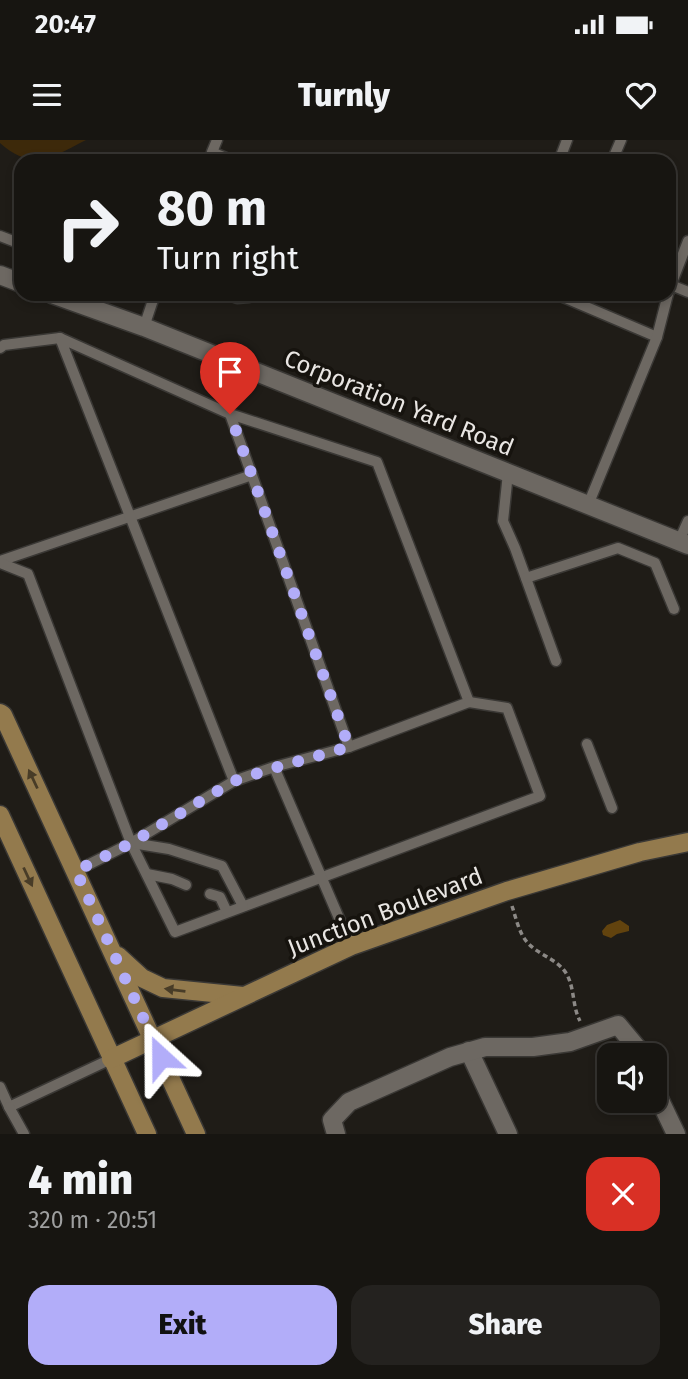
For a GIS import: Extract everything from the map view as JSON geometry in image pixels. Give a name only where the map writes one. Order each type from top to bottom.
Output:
[{"type":"main road","points":[[0,713],[76,871],[196,1134]]},
{"type":"main road","points":[[0,815],[147,1134]]},
{"type":"main road","name":"Junction Boulevard","points":[[111,1059],[351,946],[508,891],[640,852],[688,842]]},
{"type":"main road","points":[[113,952],[142,978],[163,988],[243,996]]},
{"type":"street","name":"Corporation Yard Road","points":[[72,301],[144,327],[684,543]]},
{"type":"street","points":[[337,1134],[332,1121],[349,1102],[469,1051],[570,1042],[618,1025],[633,1043]]},
{"type":"street","points":[[469,1051],[508,1134]]},
{"type":"street","points":[[666,1113],[676,1134]]},
{"type":"lane","points":[[676,273],[688,241]]},
{"type":"lane","points":[[144,327],[150,301]]},
{"type":"lane","points":[[574,301],[657,337]]},
{"type":"lane","points":[[588,505],[657,337],[666,301]]},
{"type":"lane","points":[[0,348],[4,345],[61,338],[230,414],[377,462],[469,702]]},
{"type":"lane","points":[[61,338],[234,781]]},
{"type":"lane","points":[[230,414],[349,747]]},
{"type":"lane","points":[[508,473],[503,521],[556,661]]},
{"type":"lane","points":[[0,562],[252,475]]},
{"type":"lane","points":[[684,543],[688,521]]},
{"type":"lane","points":[[526,578],[618,548],[655,563],[674,609]]},
{"type":"lane","points":[[0,562],[28,575],[131,843],[175,932],[540,796],[507,708],[469,702],[349,747],[234,781],[131,843],[76,871]]},
{"type":"lane","points":[[587,744],[612,808]]},
{"type":"lane","points":[[274,768],[351,946]]},
{"type":"lane","points":[[131,843],[169,849],[222,866],[243,906]]},
{"type":"lane","points":[[147,874],[186,885]]},
{"type":"lane","points":[[210,894],[220,897],[227,912]]},
{"type":"lane","points":[[9,1107],[111,1059]]},
{"type":"lane","points":[[0,1087],[24,1134]]},
{"type":"path","points":[[508,891],[524,938],[554,960],[566,973],[578,1018],[588,1034]]},
{"type":"shaded area","points":[[0,140],[86,140],[58,154],[16,154],[0,143]]},
{"type":"shaded area","points":[[620,920],[629,926],[629,931],[611,938],[603,935],[602,931],[607,925]]},
{"type":"route","points":[[161,1057],[76,871],[131,843],[234,781],[349,747],[230,414]]}]
